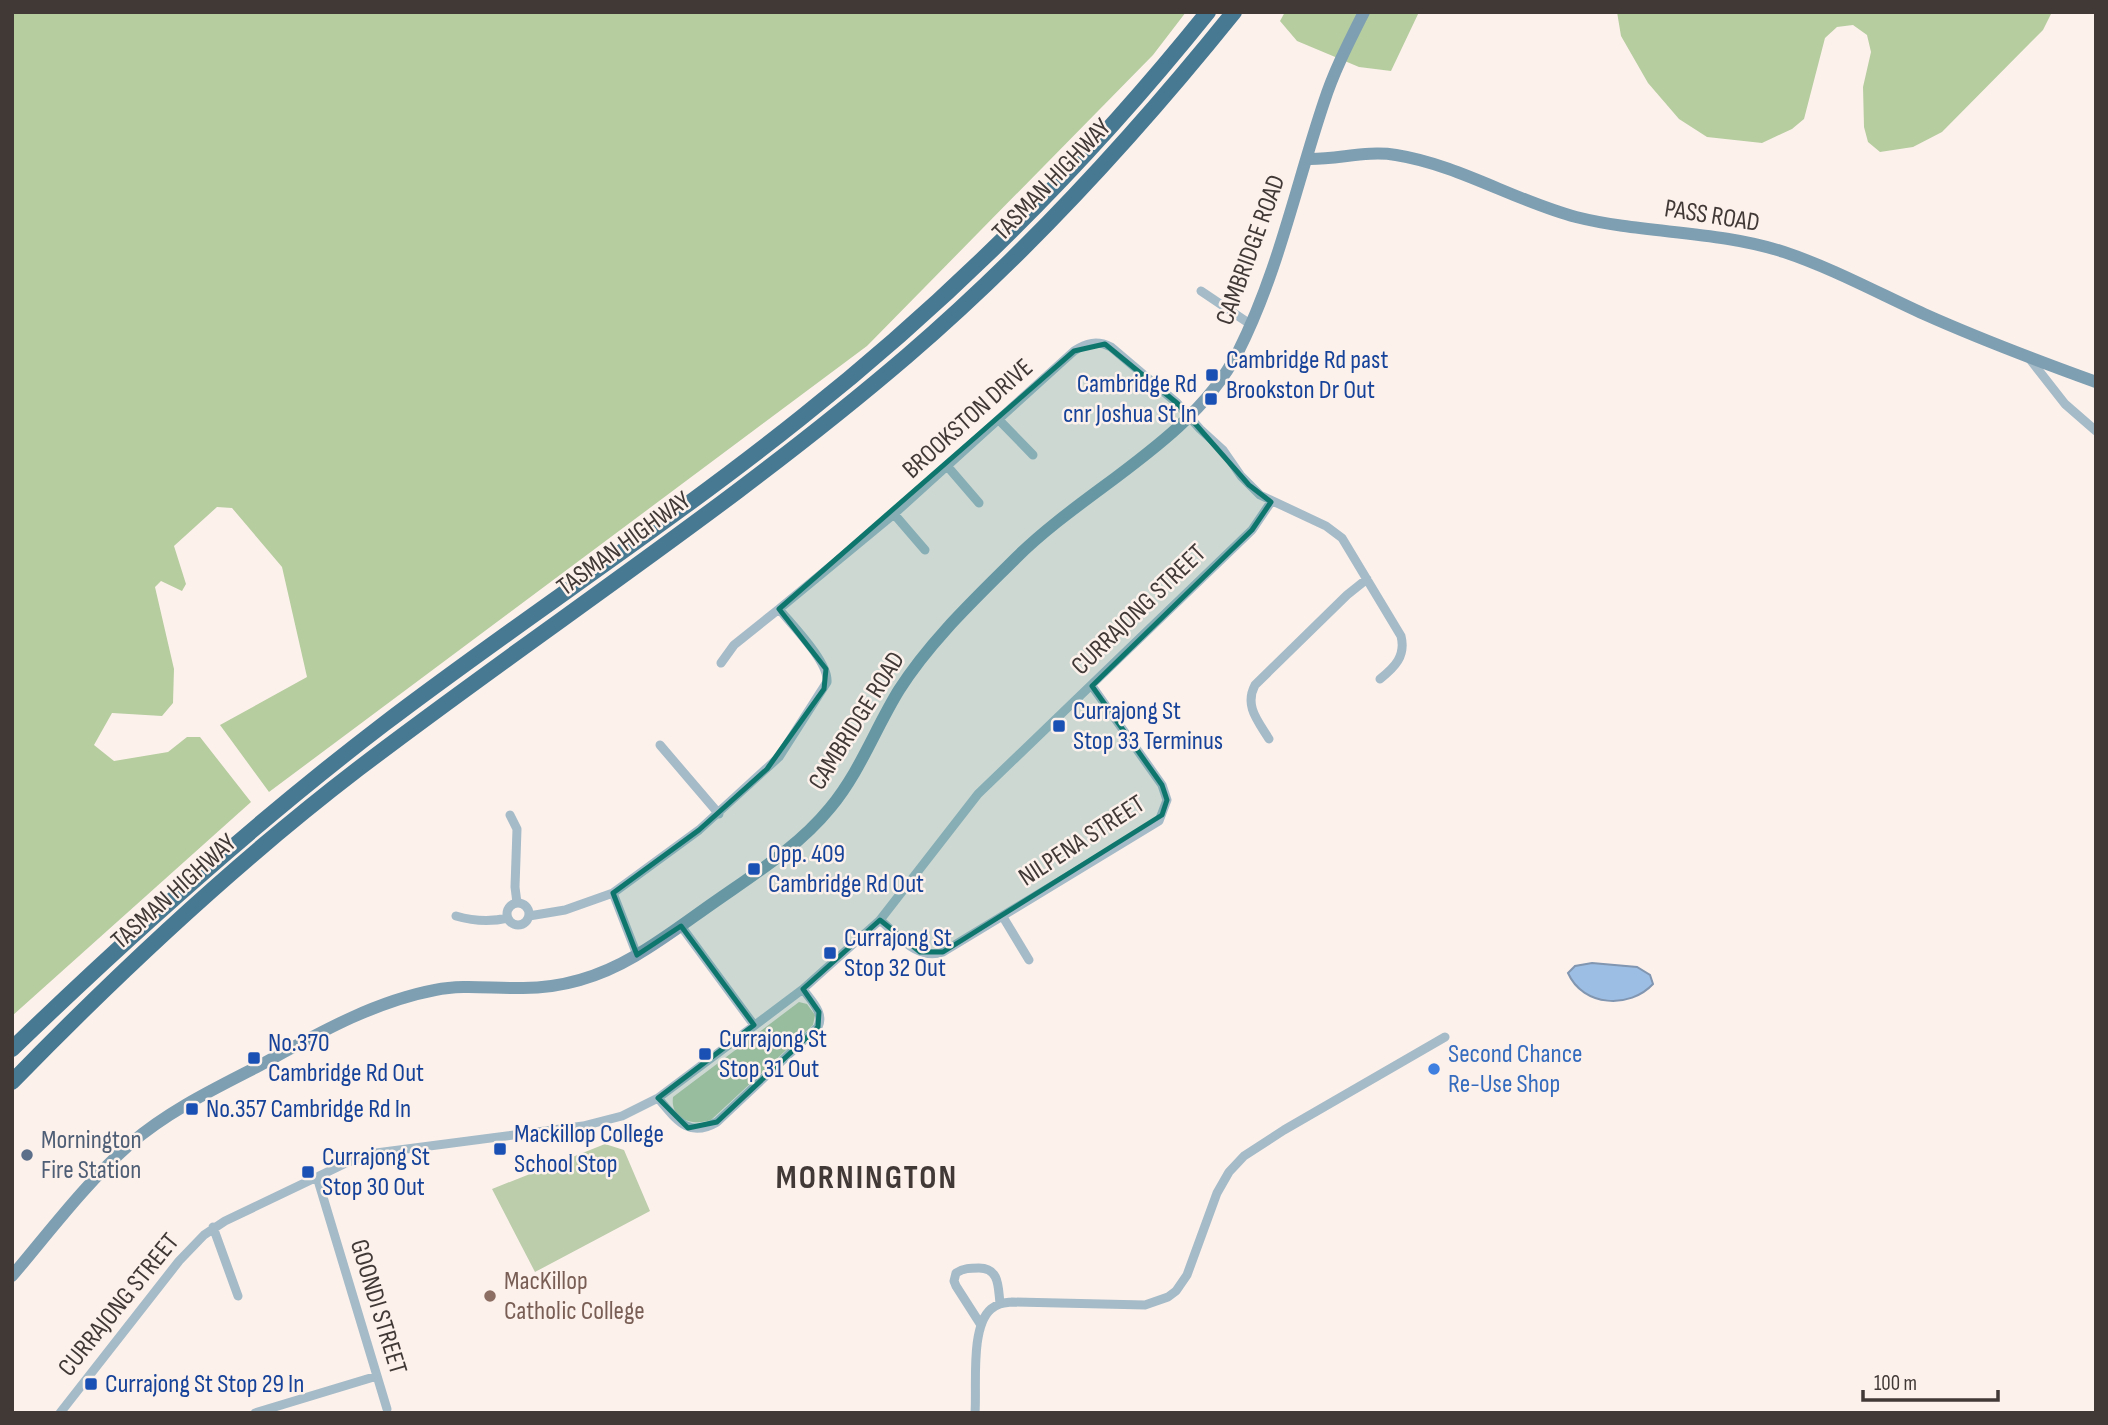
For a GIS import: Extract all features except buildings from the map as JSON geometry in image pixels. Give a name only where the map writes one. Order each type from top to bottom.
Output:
[{"type":"highway","name":"TASMAN HIGHWAY","points":[[12,1049],[137,931],[290,799],[383,724],[769,443],[873,359],[1028,214],[1128,109],[1208,12]]},
{"type":"highway","name":"TASMAN HIGHWAY","points":[[12,1082],[182,916],[279,833],[433,712],[765,471],[911,353],[1059,212],[1123,143],[1234,12]]},
{"type":"main road","name":"CAMBRIDGE ROAD","points":[[12,1276],[82,1195],[132,1143],[184,1106],[292,1048],[367,1012],[434,990],[459,987],[549,987],[606,971],[637,955],[681,926],[796,842],[826,813],[848,785],[900,689],[945,632],[1022,552],[1049,528],[1138,461],[1189,416],[1236,356],[1266,288],[1324,100],[1363,12]]},
{"type":"main road","name":"PASS ROAD","points":[[1307,159],[1329,160],[1369,153],[1396,155],[1436,165],[1578,217],[1629,227],[1753,243],[1835,272],[2029,358],[2096,382]]},
{"type":"street","points":[[1201,291],[1250,324]]},
{"type":"street","name":"BROOKSTON DRIVE","points":[[721,663],[734,645],[894,514],[1074,351],[1091,343],[1111,347],[1189,416]]},
{"type":"street","points":[[2029,358],[2065,404],[2096,431]]},
{"type":"street","points":[[1189,416],[1223,450],[1249,485],[1271,502],[1334,531],[1347,545],[1398,630],[1403,643],[1401,657],[1380,679]]},
{"type":"street","points":[[999,420],[1033,456]]},
{"type":"street","points":[[948,467],[979,503]]},
{"type":"street","name":"CURRAJONG STREET","points":[[60,1413],[179,1261],[213,1227],[348,1162],[376,1153],[605,1121],[658,1098],[803,989],[880,920],[978,794],[1252,530],[1271,502]]},
{"type":"street","points":[[894,514],[925,550]]},
{"type":"street","points":[[1269,739],[1252,710],[1250,699],[1255,685],[1367,579]]},
{"type":"street","points":[[517,903],[509,908],[508,918],[519,925],[529,916],[565,910],[613,893],[719,814],[779,757],[827,682],[828,676],[821,662],[779,609]]},
{"type":"street","name":"NILPENA STREET","points":[[880,920],[915,950],[931,955],[943,952],[1153,825],[1166,807],[1167,800],[1162,785],[1092,686]]},
{"type":"street","points":[[660,745],[719,814]]},
{"type":"street","points":[[510,815],[517,829],[517,903]]},
{"type":"street","points":[[613,893],[637,955]]},
{"type":"street","points":[[517,903],[526,906],[529,916]]},
{"type":"street","points":[[456,916],[468,919],[508,918]]},
{"type":"street","name":"NILPENA STREET","points":[[1003,917],[1029,960]]},
{"type":"street","points":[[681,926],[754,1025]]},
{"type":"street","points":[[658,1098],[672,1115],[688,1128],[704,1129],[717,1122],[818,1027],[820,1012],[803,989]]},
{"type":"street","points":[[975,1413],[981,1325],[988,1312],[1000,1303],[1145,1305],[1168,1297],[1176,1291],[1187,1275],[1217,1193],[1229,1172],[1244,1156],[1445,1037]]},
{"type":"street","name":"GOONDI STREET","points":[[317,1177],[387,1409]]},
{"type":"street","name":"CURRAJONG STREET","points":[[213,1227],[238,1296]]},
{"type":"street","points":[[981,1325],[956,1286],[956,1273],[965,1269],[984,1268],[990,1271],[997,1279],[1000,1303]]},
{"type":"street","points":[[256,1413],[377,1376]]},
{"type":"highlighted area","points":[[1105,344],[1177,403],[1249,485],[1271,502],[1252,530],[1092,686],[1162,785],[1167,800],[1162,815],[943,952],[920,952],[880,920],[803,989],[819,1012],[818,1027],[717,1122],[688,1128],[658,1098],[754,1025],[681,926],[637,955],[613,893],[699,830],[767,769],[824,689],[826,669],[779,609],[1074,351]]},
{"type":"green space","points":[[12,12],[1186,12],[1153,55],[867,346],[269,792],[220,725],[307,677],[282,567],[232,508],[217,507],[174,546],[186,584],[182,591],[161,581],[155,587],[174,669],[173,703],[162,716],[112,713],[94,745],[114,761],[168,752],[187,737],[200,737],[251,802],[12,1016]]},
{"type":"green space","points":[[1285,12],[1419,12],[1391,71],[1359,67],[1297,41],[1280,21]]},
{"type":"green space","points":[[1617,12],[2052,12],[2043,30],[1942,132],[1913,147],[1880,152],[1868,142],[1864,127],[1863,87],[1871,52],[1867,35],[1853,25],[1837,27],[1825,38],[1804,119],[1792,129],[1762,143],[1707,137],[1679,119],[1648,83],[1621,36]]},
{"type":"green space","points":[[799,1002],[807,1004],[815,1015],[813,1025],[711,1120],[697,1122],[679,1116],[673,1105],[673,1097]]},
{"type":"green space","points":[[605,1144],[624,1150],[650,1211],[535,1272],[492,1189]]},
{"type":"water","points":[[1592,963],[1637,967],[1650,975],[1653,984],[1632,998],[1608,1001],[1595,998],[1584,993],[1568,973],[1575,966]]},
{"type":"place","name":"Cambridge Rd past Brookston Dr Out","points":[[1212,375]]},
{"type":"place","name":"Cambridge Rd cnr Joshua St In","points":[[1211,399]]},
{"type":"place","name":"Currajong St Stop 33 Terminus","points":[[1059,726]]},
{"type":"place","name":"Opp. 409 Cambridge Rd Out","points":[[754,869]]},
{"type":"place","name":"Currajong St Stop 32 Out","points":[[830,953]]},
{"type":"place","name":"Currajong St Stop 31 Out","points":[[705,1054]]},
{"type":"place","name":"No.370 Cambridge Rd Out","points":[[254,1058]]},
{"type":"place","name":"Second Chance Re-Use Shop","points":[[1434,1069]]},
{"type":"place","name":"No.357 Cambridge Rd In","points":[[192,1109]]},
{"type":"place","name":"Mackillop College School Stop","points":[[500,1149]]},
{"type":"place","name":"Mornington Fire Station","points":[[27,1155]]},
{"type":"place","name":"Currajong St Stop 30 Out","points":[[308,1172]]},
{"type":"place","name":"MacKillop Catholic College","points":[[490,1296]]},
{"type":"place","name":"Currajong St Stop 29 In","points":[[91,1384]]},
{"type":"district","name":"MORNINGTON","points":[[867,1178]]}]
